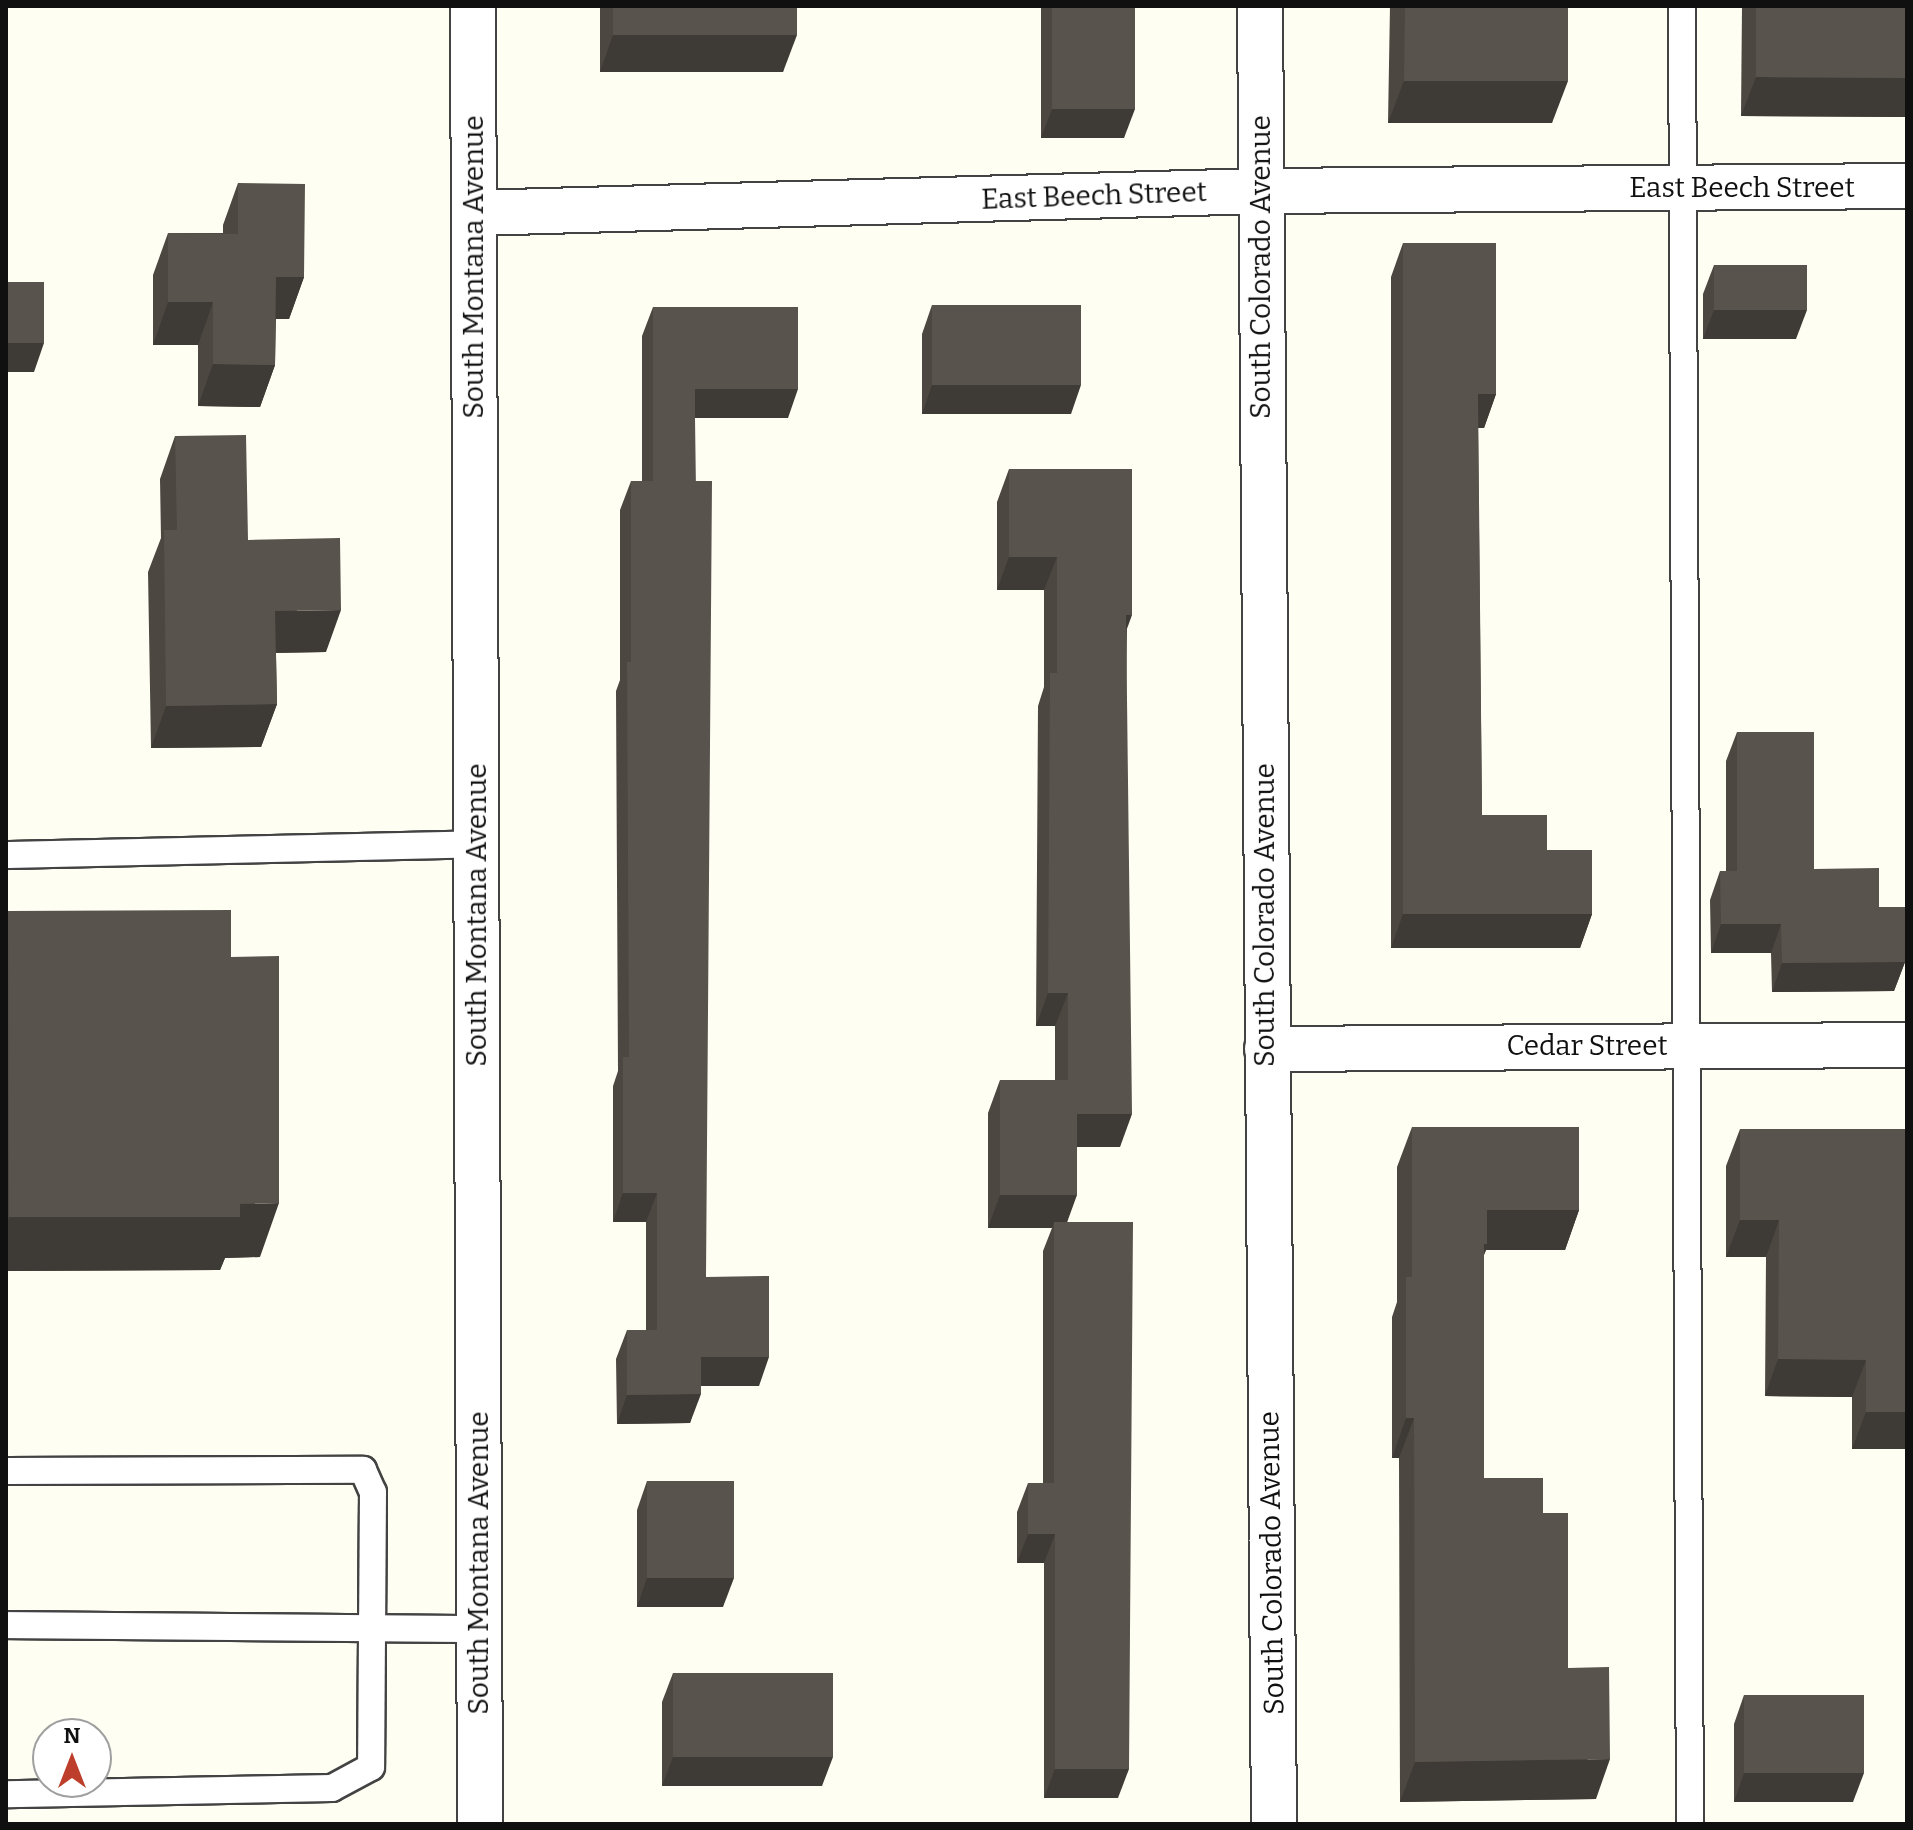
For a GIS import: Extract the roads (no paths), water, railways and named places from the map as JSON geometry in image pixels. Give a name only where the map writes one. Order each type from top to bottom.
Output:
[{"type":"street","name":"South Montana Avenue","points":[[473,6],[480,1824]]},
{"type":"street","name":"South Colorado Avenue","points":[[1260,6],[1274,1824]]},
{"type":"street","name":"East Beech Street","points":[[474,213],[1260,191],[1907,186]]},
{"type":"street","name":"Cedar Street","points":[[1267,1049],[1907,1045]]},
{"type":"lane","points":[[1682,6],[1690,1824]]},
{"type":"lane","points":[[6,855],[476,844]]},
{"type":"lane","points":[[6,1471],[363,1470],[373,1492],[371,1767],[332,1788],[6,1794]]},
{"type":"lane","points":[[6,1625],[479,1629]]}]
